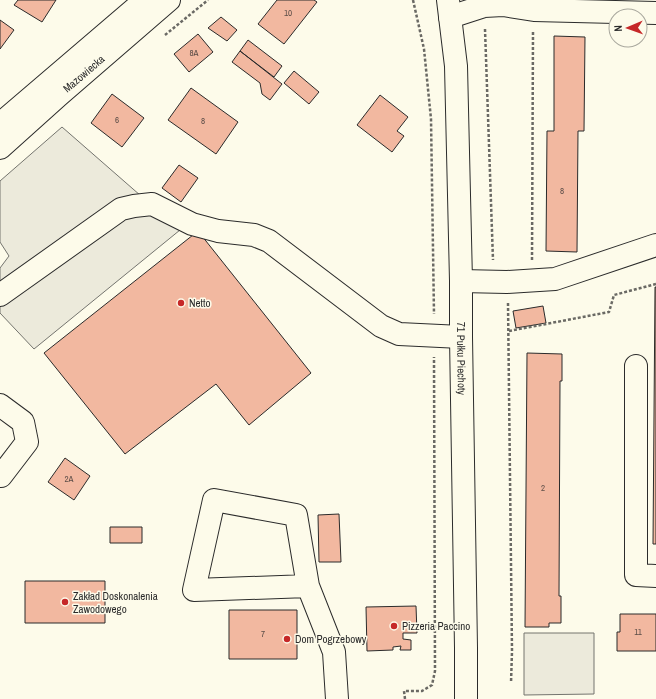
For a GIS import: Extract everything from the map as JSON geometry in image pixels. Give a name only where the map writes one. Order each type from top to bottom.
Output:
[{"type":"street","name":"Mazowiecka","points":[[0,124],[145,0]]},
{"type":"street","name":"Mazowiecka","points":[[0,148],[58,95],[169,0]]},
{"type":"street","points":[[447,6],[497,4],[534,10],[656,13]]},
{"type":"street","name":"71 Pułku Piechoty","points":[[447,6],[456,66],[461,281],[466,699]]},
{"type":"street","points":[[0,296],[121,209],[152,204],[192,224],[218,231],[254,235],[269,242],[381,326],[399,334],[461,337]]},
{"type":"street","points":[[461,281],[507,282],[555,278],[656,245]]},
{"type":"street","points":[[636,366],[636,576],[656,576]]},
{"type":"street","points":[[0,405],[23,422],[27,442],[0,476]]},
{"type":"street","points":[[308,586],[194,590],[214,500],[296,515],[308,586],[334,652],[337,699]]},
{"type":"path","points":[[497,4],[493,267],[507,282],[509,331],[511,683]]},
{"type":"path","points":[[532,281],[534,10]]},
{"type":"path","points":[[509,331],[609,312],[614,295],[656,284]]},
{"type":"path","points":[[404,691],[404,699]]},
{"type":"shaded area","points":[[62,127],[180,230],[34,349],[0,313],[0,268],[9,256],[0,242],[0,181]]},
{"type":"shaded area","points":[[524,633],[594,633],[594,694],[524,695]]},
{"type":"building","points":[[18,0],[56,0],[42,22],[14,5]]},
{"type":"building","points":[[277,0],[314,0],[317,2],[284,44],[258,24]]},
{"type":"building","points":[[221,17],[237,30],[227,41],[208,28]]},
{"type":"building","points":[[0,20],[14,30],[0,49]]},
{"type":"building","points":[[198,34],[213,52],[189,72],[174,54]]},
{"type":"building","points":[[554,36],[585,37],[584,131],[578,131],[577,252],[546,251],[547,131],[554,131]]},
{"type":"building","points":[[248,40],[282,66],[274,77],[240,51]]},
{"type":"building","points":[[240,51],[282,84],[270,100],[262,94],[260,83],[232,62]]},
{"type":"building","points":[[294,71],[319,92],[309,104],[284,83]]},
{"type":"building","points":[[191,88],[238,122],[216,154],[168,120]]},
{"type":"building","points":[[112,94],[144,118],[122,147],[91,123]]},
{"type":"building","points":[[380,95],[408,117],[397,131],[404,136],[392,152],[357,125]]},
{"type":"building","points":[[179,165],[198,178],[181,202],[162,188]]},
{"type":"building","name":"Netto","points":[[198,231],[311,373],[249,425],[216,384],[125,454],[44,353]]},
{"type":"building","points":[[655,287],[656,544],[653,544]]},
{"type":"building","points":[[543,306],[546,323],[516,328],[513,311]]},
{"type":"building","points":[[527,353],[562,354],[562,381],[560,381],[559,596],[561,596],[561,623],[549,623],[549,627],[525,627]]},
{"type":"building","points":[[65,458],[90,476],[74,500],[48,482]]},
{"type":"building","points":[[339,514],[341,562],[319,562],[318,515]]},
{"type":"building","points":[[110,527],[142,527],[142,543],[110,543]]},
{"type":"building","name":"Zakład Doskonalenia Zawodowego","points":[[25,581],[105,581],[105,623],[25,623]]},
{"type":"building","points":[[416,606],[417,633],[403,633],[403,639],[411,640],[411,650],[400,650],[401,646],[393,647],[393,650],[367,651],[366,607]]},
{"type":"building","points":[[229,610],[297,610],[297,659],[229,659]]},
{"type":"building","points":[[620,614],[656,614],[656,651],[617,651],[617,632],[620,632]]},
{"type":"place","name":"Netto","points":[[181,303]]},
{"type":"place","name":"Zakład Doskonalenia Zawodowego","points":[[65,602]]},
{"type":"place","name":"Pizzeria Paccino","points":[[394,626]]},
{"type":"place","name":"Dom Pogrzebowy","points":[[287,639]]}]
